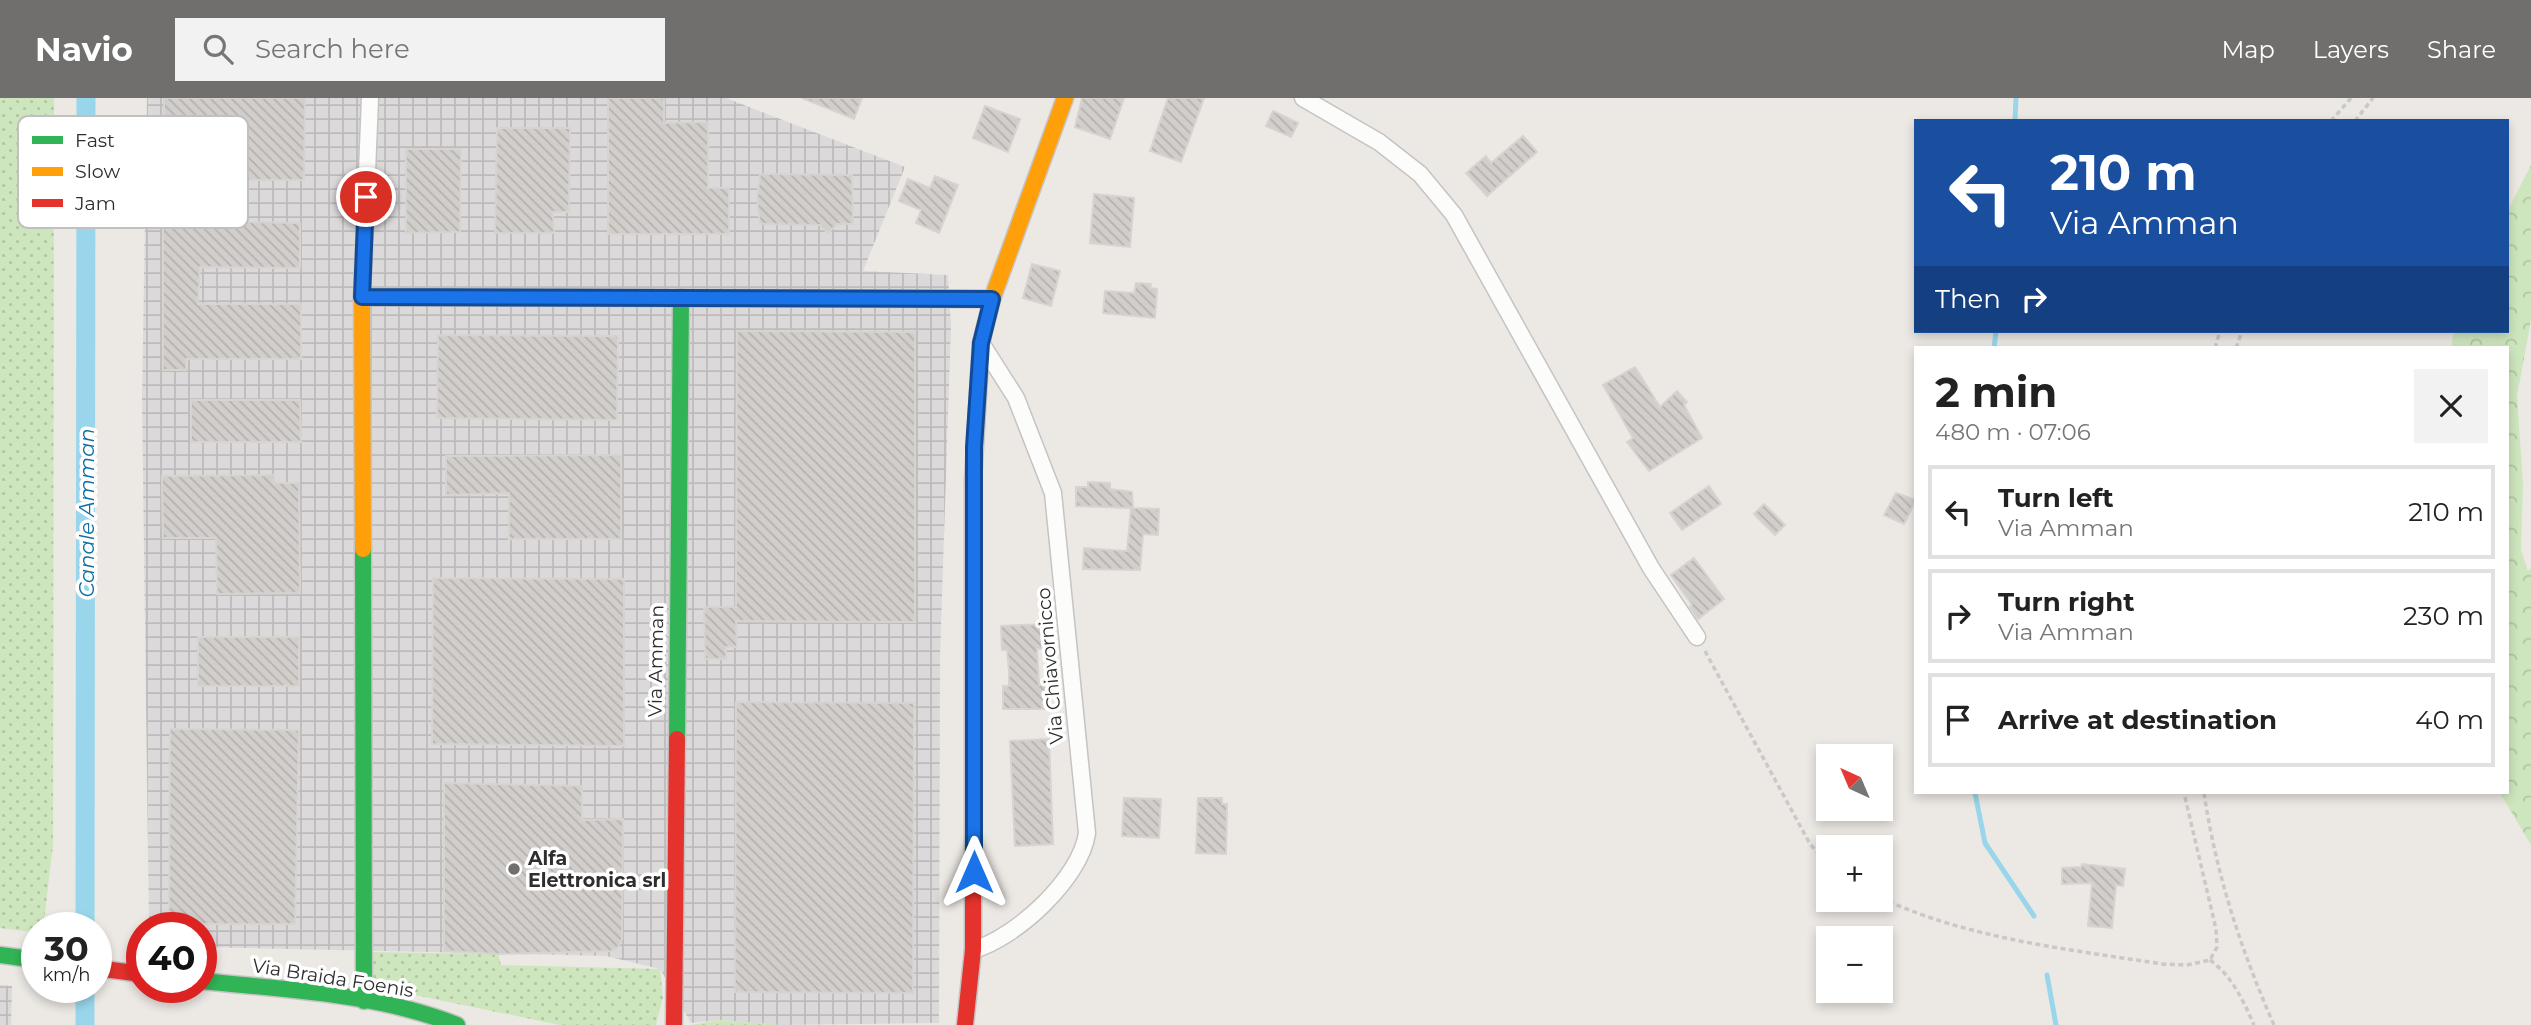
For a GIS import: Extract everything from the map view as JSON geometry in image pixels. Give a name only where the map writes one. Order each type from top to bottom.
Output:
[{"type":"street","points":[[364,1001],[362,297],[370,98]]},
{"type":"street","points":[[965,1025],[973,950],[974,447],[981,343],[992,299],[1065,98]]},
{"type":"street","points":[[1303,98],[1379,142],[1400,158],[1420,174],[1454,215],[1651,568],[1697,637]]},
{"type":"street","points":[[362,297],[992,299]]},
{"type":"street","name":"Via Amman","points":[[674,1025],[681,297]]},
{"type":"street","name":"Via Chiavornicco","points":[[973,950],[993,945],[1005,937],[1043,902],[1079,860],[1087,833],[1053,493],[1016,398],[981,343]]},
{"type":"street","points":[[0,955],[21,958]]},
{"type":"street","name":"Via Braida Foenis","points":[[217,983],[364,1001],[412,1010],[457,1025]]},
{"type":"path","points":[[2333,119],[2351,98]]},
{"type":"path","points":[[2357,119],[2373,98]]},
{"type":"path","points":[[1697,637],[1816,851]]},
{"type":"path","points":[[1893,904],[1908,911],[2003,939],[2162,964],[2187,965],[2210,960],[2217,947],[2216,929],[2184,794]]},
{"type":"path","points":[[2204,794],[2217,867],[2232,918],[2244,957],[2273,1025]]},
{"type":"path","points":[[2210,960],[2223,970],[2242,999],[2254,1025]]},
{"type":"shaded area","points":[[147,98],[726,98],[905,167],[863,271],[948,275],[951,326],[940,656],[939,1023],[779,1025],[720,1020],[691,1023],[660,969],[606,956],[217,947],[217,912],[149,912],[142,400],[145,228],[248,228],[248,116],[147,116]]},
{"type":"shaded area","points":[[0,985],[12,986],[11,1025],[0,1025]]},
{"type":"green space","points":[[0,98],[54,98],[54,116],[18,116],[18,228],[54,228],[53,845],[45,912],[21,912],[21,931],[0,928]]},
{"type":"green space","points":[[2531,165],[2531,320],[2517,396],[2523,484],[2521,550],[2528,571],[2531,568],[2531,845],[2501,794],[2509,794],[2509,346],[2451,346],[2454,333],[2509,333],[2509,208]]},
{"type":"green space","points":[[368,952],[498,954],[501,965],[660,969],[663,998],[656,1025],[560,1025],[371,986]]},
{"type":"green space","points":[[720,1020],[779,1025],[691,1025]]},
{"type":"building","points":[[164,98],[305,98],[304,180],[248,180],[248,116],[164,116]]},
{"type":"building","points":[[608,98],[664,98],[664,123],[708,122],[708,188],[729,188],[729,234],[608,234]]},
{"type":"building","points":[[802,98],[862,98],[854,119]]},
{"type":"building","points":[[1082,98],[1124,98],[1110,139],[1075,127]]},
{"type":"building","points":[[1168,98],[1204,98],[1181,162],[1150,151]]},
{"type":"building","points":[[985,106],[1020,119],[1008,152],[973,138]]},
{"type":"building","points":[[1273,111],[1298,123],[1291,137],[1266,126]]},
{"type":"building","points":[[497,128],[570,128],[569,212],[553,212],[554,233],[495,233]]},
{"type":"building","points":[[1523,136],[1537,152],[1487,196],[1466,173],[1486,156],[1491,163]]},
{"type":"building","points":[[406,149],[461,149],[460,232],[406,233]]},
{"type":"building","points":[[760,174],[852,175],[853,224],[837,224],[828,233],[820,225],[760,224],[757,199]]},
{"type":"building","points":[[935,176],[958,185],[939,233],[916,223],[921,210],[899,201],[908,179],[930,188]]},
{"type":"building","points":[[1094,194],[1134,198],[1130,247],[1090,243]]},
{"type":"building","points":[[248,222],[300,223],[300,268],[200,267],[198,304],[301,304],[301,359],[186,359],[186,370],[163,370],[163,228],[248,228]]},
{"type":"building","points":[[1032,264],[1060,271],[1051,306],[1023,298]]},
{"type":"building","points":[[1136,283],[1151,284],[1150,288],[1157,289],[1155,318],[1103,313],[1105,291],[1134,293]]},
{"type":"building","points":[[737,331],[915,332],[915,622],[736,621],[737,647],[726,647],[726,659],[705,659],[704,607],[736,607]]},
{"type":"building","points":[[438,335],[618,336],[617,420],[437,418]]},
{"type":"building","points":[[1635,367],[1660,407],[1677,391],[1687,402],[1684,405],[1702,438],[1649,471],[1627,442],[1633,438],[1603,385]]},
{"type":"building","points":[[191,400],[300,400],[301,442],[191,442]]},
{"type":"building","points":[[621,455],[621,539],[509,539],[509,493],[446,495],[446,456]]},
{"type":"building","points":[[274,475],[274,483],[299,483],[300,593],[217,594],[216,538],[163,538],[162,476]]},
{"type":"building","points":[[1088,482],[1110,483],[1110,489],[1132,492],[1133,508],[1159,509],[1158,535],[1143,534],[1140,570],[1083,569],[1084,548],[1127,551],[1131,508],[1076,506],[1076,487],[1088,487]]},
{"type":"building","points":[[1709,486],[1721,504],[1682,530],[1670,513]]},
{"type":"building","points":[[1896,493],[1914,499],[1904,524],[1884,515]]},
{"type":"building","points":[[1764,504],[1785,525],[1775,535],[1754,514]]},
{"type":"building","points":[[1694,558],[1724,599],[1698,619],[1690,607],[1692,605],[1671,575]]},
{"type":"building","points":[[433,578],[624,579],[624,746],[432,744]]},
{"type":"building","points":[[1047,624],[1048,648],[1037,649],[1039,685],[1049,685],[1050,709],[1003,709],[1003,686],[1009,686],[1009,671],[1007,650],[1002,650],[1001,626]]},
{"type":"building","points":[[198,637],[299,637],[299,686],[198,686]]},
{"type":"building","points":[[736,702],[914,703],[913,993],[735,992]]},
{"type":"building","points":[[170,729],[299,730],[295,924],[217,924],[217,912],[169,912]]},
{"type":"building","points":[[1049,739],[1053,844],[1015,846],[1010,741]]},
{"type":"building","points":[[444,783],[582,786],[582,820],[623,819],[622,939],[618,947],[611,951],[498,954],[444,951]]},
{"type":"building","points":[[1124,798],[1161,799],[1159,838],[1122,836]]},
{"type":"building","points":[[1198,798],[1222,798],[1222,804],[1227,804],[1226,854],[1196,853]]},
{"type":"building","points":[[2082,864],[2125,869],[2123,886],[2116,885],[2112,928],[2088,926],[2092,883],[2062,884],[2062,868],[2081,867]]},
{"type":"waterway","name":"Canale Amman","points":[[86,98],[86,116]]},
{"type":"waterway","points":[[2015,119],[2016,98]]},
{"type":"waterway","name":"Canale Amman","points":[[85,912],[86,228]]},
{"type":"waterway","points":[[1994,346],[1996,333]]},
{"type":"waterway","points":[[1975,794],[1985,843],[2034,916]]},
{"type":"waterway","points":[[2047,975],[2056,1025]]},
{"type":"waterway","name":"Canale Amman","points":[[85,1003],[85,1025]]},
{"type":"traffic: fast","points":[[677,739],[681,297]]},
{"type":"traffic: fast","points":[[363,549],[364,1001]]},
{"type":"traffic: fast","points":[[0,955],[21,958]]},
{"type":"traffic: fast","points":[[217,982],[363,999],[426,1014],[457,1025]]},
{"type":"traffic: slow","points":[[973,480],[981,343],[992,299],[1065,98]]},
{"type":"traffic: slow","points":[[363,549],[362,297],[668,298]]},
{"type":"traffic: jam","points":[[668,298],[992,299]]},
{"type":"traffic: jam","points":[[965,1025],[973,950],[973,480]]},
{"type":"traffic: jam","points":[[674,1025],[677,739]]},
{"type":"traffic: jam","points":[[112,970],[126,972]]},
{"type":"place","name":"Alfa Elettronica srl","points":[[514,869]]},
{"type":"route","points":[[366,197],[362,297],[992,299],[981,343],[974,447],[974,872]]}]
